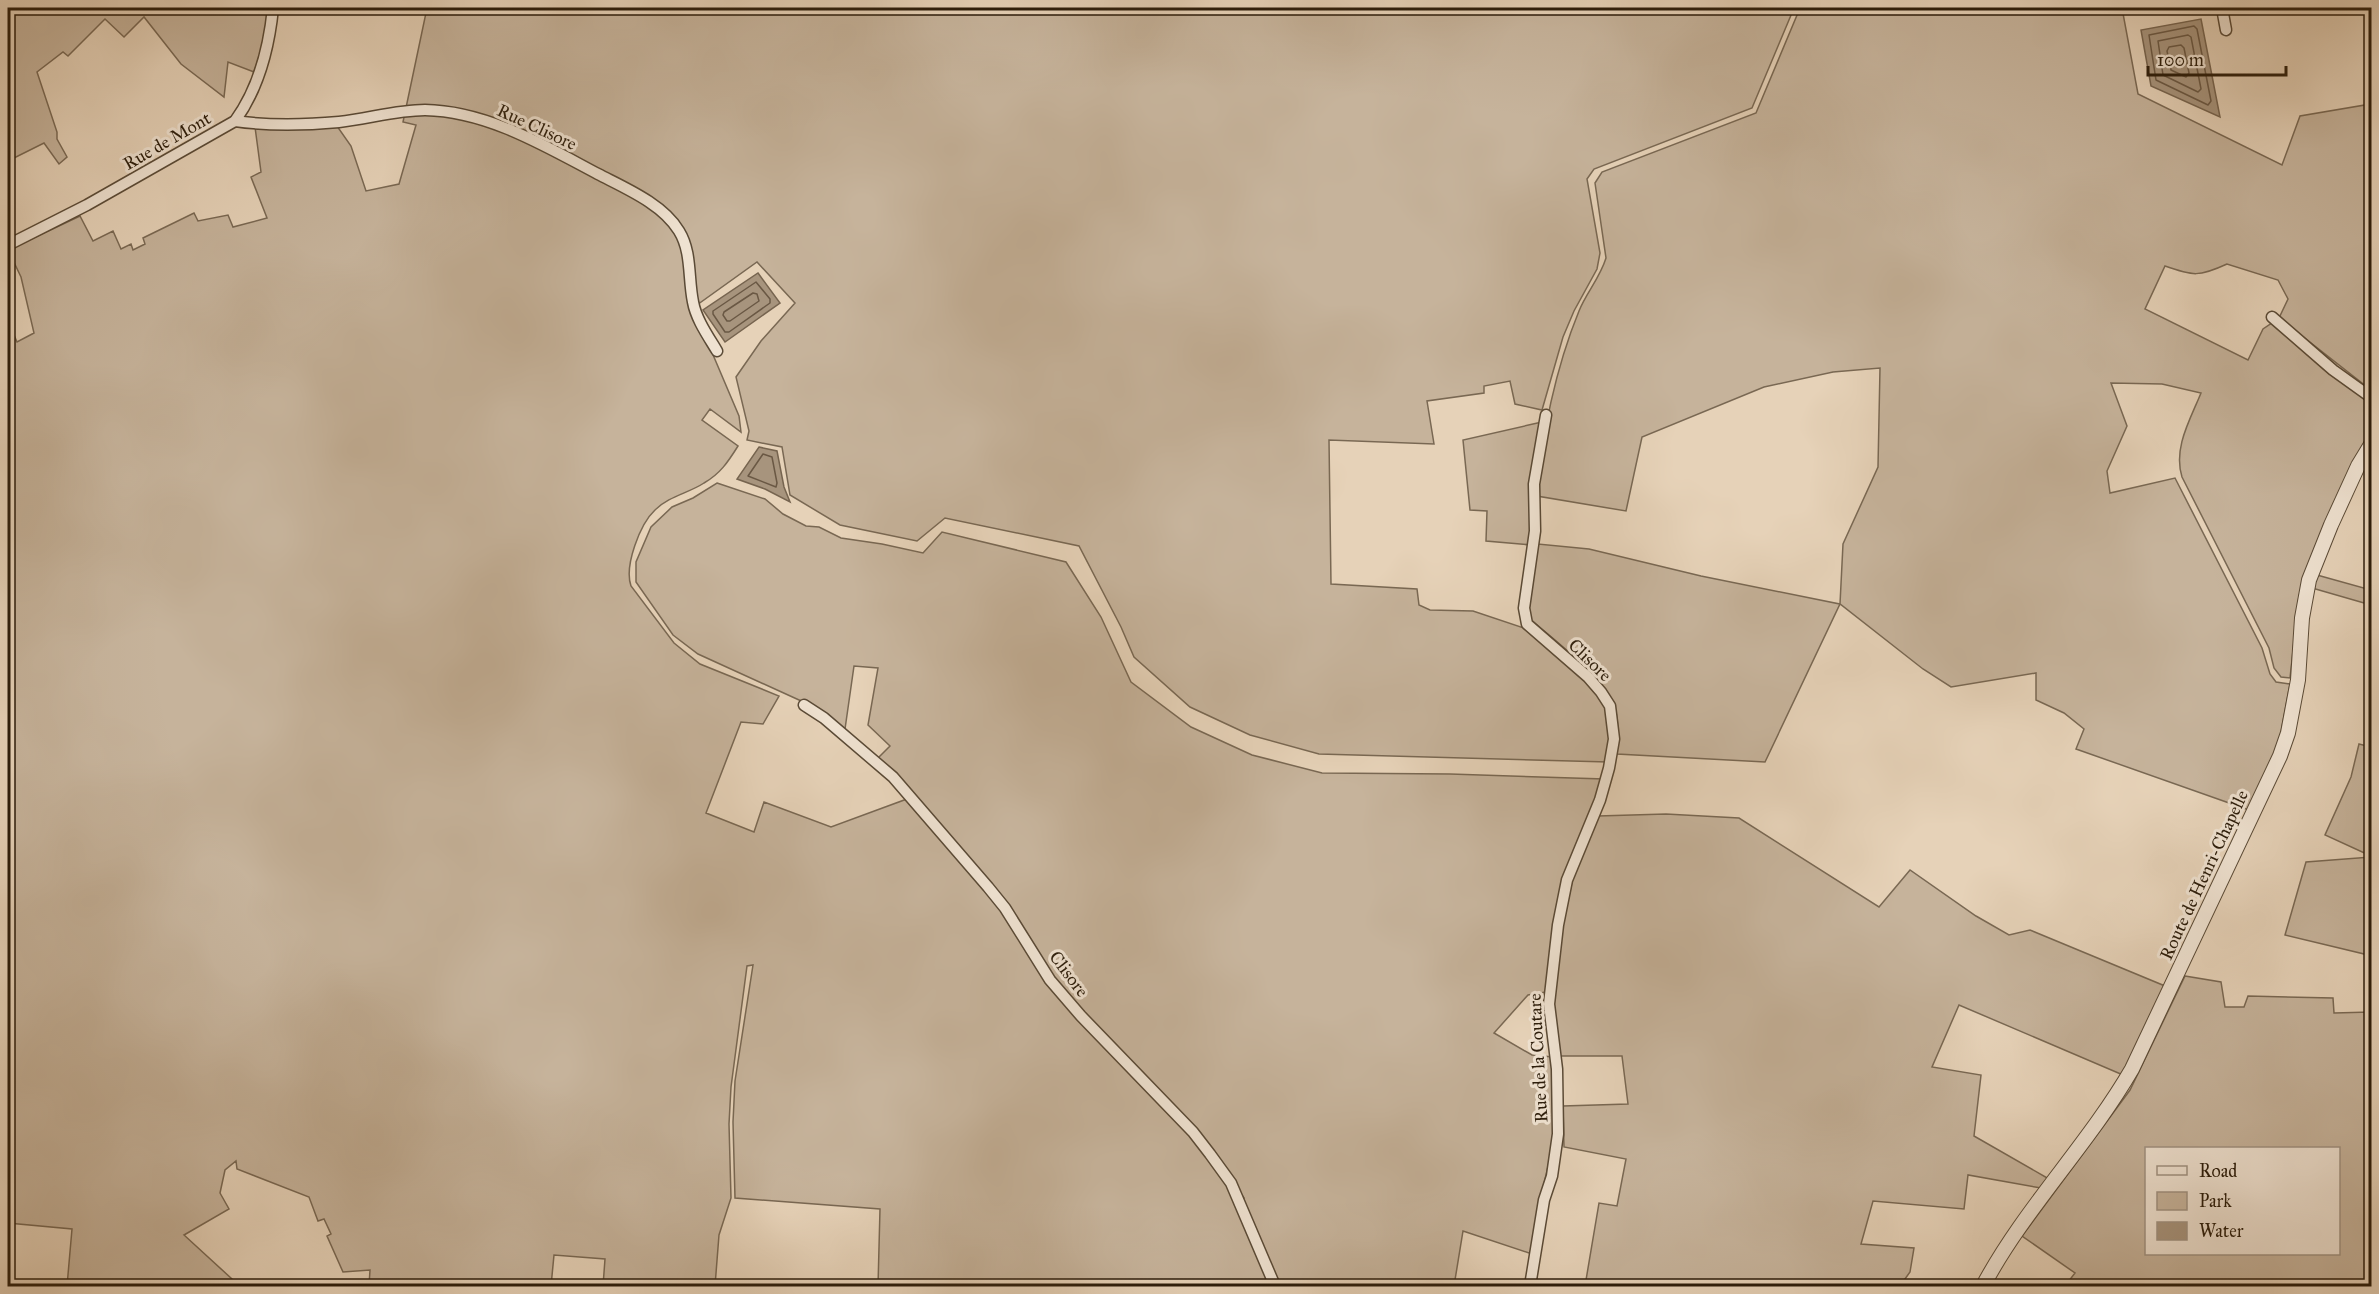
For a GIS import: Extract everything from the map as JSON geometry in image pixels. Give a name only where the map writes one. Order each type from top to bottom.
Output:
[{"type":"street","name":"Rue de Mont","points":[[8,245],[87,205],[235,121],[247,104],[269,44],[273,8]]},
{"type":"street","points":[[2222,8],[2226,30]]},
{"type":"street","name":"Rue Clisore","points":[[235,121],[264,124],[339,122],[398,112],[426,110],[464,114],[494,123],[624,188],[666,215],[679,229],[686,244],[693,303],[717,351]]},
{"type":"street","points":[[2272,317],[2333,370],[2372,398]]},
{"type":"street","name":"Clisore","points":[[1546,415],[1534,484],[1535,531],[1524,608],[1527,624],[1588,677],[1601,693],[1610,706],[1614,738],[1600,800],[1567,880],[1553,968]]},
{"type":"street","name":"Route de Henri-Chapelle","points":[[1983,1287],[2028,1217],[2113,1101],[2132,1069],[2280,756],[2288,734],[2298,680],[2302,618],[2309,580],[2358,466],[2372,443]]},
{"type":"street","name":"Clisore","points":[[804,705],[824,718],[893,777],[1005,908],[1050,980],[1210,1154],[1231,1183],[1275,1287]]},
{"type":"street","name":"Rue de la Coutare","points":[[1530,1287],[1544,1200],[1552,1176],[1558,1134],[1557,1070],[1549,1004],[1553,968]]},
{"type":"green space","points":[[8,8],[269,8],[264,42],[254,72],[228,62],[224,97],[181,64],[144,17],[124,37],[105,19],[68,56],[63,52],[37,72],[57,132],[57,139],[67,157],[59,164],[44,143],[8,161]]},
{"type":"green space","points":[[427,8],[1794,8],[1752,108],[1594,169],[1587,179],[1600,253],[1597,269],[1563,337],[1542,410],[1515,404],[1510,381],[1484,386],[1484,393],[1427,401],[1434,444],[1329,440],[1331,584],[1417,589],[1419,605],[1430,610],[1473,611],[1527,629],[1581,676],[1607,707],[1610,728],[1608,762],[1319,754],[1250,735],[1190,707],[1134,657],[1079,546],[945,518],[917,541],[840,525],[790,495],[782,447],[747,440],[749,431],[736,377],[761,341],[795,303],[757,262],[697,305],[694,310],[739,416],[741,432],[710,409],[702,420],[738,446],[715,476],[666,501],[649,516],[635,546],[629,578],[631,586],[674,643],[700,664],[779,696],[763,724],[741,722],[706,813],[754,832],[764,802],[831,827],[907,799],[1002,910],[1042,976],[1196,1141],[1222,1174],[1272,1286],[878,1286],[880,1209],[735,1198],[733,1122],[735,1081],[753,965],[747,966],[731,1087],[729,1124],[731,1198],[719,1235],[715,1286],[603,1286],[605,1259],[554,1255],[551,1286],[369,1286],[370,1270],[343,1272],[327,1236],[331,1234],[324,1219],[318,1221],[309,1197],[237,1169],[236,1161],[225,1170],[220,1193],[229,1209],[184,1235],[232,1279],[230,1286],[67,1286],[72,1229],[8,1223],[8,321],[17,342],[34,333],[21,277],[8,250],[80,216],[93,241],[113,231],[121,249],[131,244],[133,250],[145,244],[143,238],[194,213],[198,221],[228,215],[233,227],[267,218],[251,177],[261,172],[255,127],[337,126],[351,146],[366,191],[399,184],[416,125],[403,122]]},
{"type":"green space","points":[[1800,8],[2122,8],[2138,94],[2282,165],[2300,116],[2371,104],[2371,390],[2279,318],[2288,299],[2278,280],[2227,264],[2196,274],[2165,266],[2145,309],[2248,360],[2263,329],[2272,323],[2371,400],[2371,431],[2314,549],[2299,596],[2290,678],[2281,677],[2274,668],[2269,648],[2182,477],[2181,445],[2201,393],[2162,384],[2111,383],[2127,426],[2107,471],[2110,493],[2175,478],[2262,648],[2270,674],[2276,682],[2290,684],[2279,743],[2249,810],[2076,749],[2084,729],[2064,713],[2036,700],[2036,673],[1951,687],[1923,669],[1840,604],[1843,544],[1878,467],[1880,368],[1833,372],[1764,387],[1642,437],[1626,511],[1537,496],[1546,426],[1563,355],[1579,311],[1606,258],[1595,183],[1602,172],[1756,113]]},
{"type":"green space","points":[[1542,422],[1531,545],[1486,541],[1487,511],[1470,510],[1463,440]]},
{"type":"green space","points":[[717,483],[765,499],[783,514],[806,526],[819,527],[841,538],[923,553],[942,532],[1066,562],[1101,617],[1131,682],[1191,727],[1252,755],[1322,773],[1604,779],[1562,886],[1546,992],[1528,995],[1494,1033],[1532,1055],[1553,1057],[1553,1145],[1537,1214],[1532,1254],[1463,1231],[1454,1286],[1278,1286],[1243,1203],[1244,1198],[1207,1145],[1093,1025],[1048,972],[1008,908],[878,758],[890,746],[868,725],[878,668],[854,666],[845,729],[810,705],[698,654],[673,635],[636,582],[636,562],[651,527],[672,507],[693,498]]},
{"type":"green space","points":[[1538,544],[1589,549],[1701,576],[1840,604],[1765,762],[1617,754],[1618,722],[1611,699],[1602,686],[1565,648],[1528,617]]},
{"type":"green space","points":[[2317,575],[2371,590],[2371,605],[2312,588]]},
{"type":"green space","points":[[2359,744],[2371,747],[2371,856],[2325,835],[2351,777]]},
{"type":"green space","points":[[1666,814],[1739,818],[1879,907],[1910,870],[1976,916],[2009,935],[2030,930],[2165,986],[2123,1075],[1959,1005],[1932,1067],[1981,1075],[1974,1136],[2049,1179],[2041,1188],[1968,1175],[1964,1209],[1873,1201],[1861,1244],[1914,1248],[1910,1272],[1900,1286],[1585,1286],[1599,1203],[1617,1206],[1626,1159],[1564,1147],[1563,1106],[1628,1104],[1622,1056],[1558,1056],[1552,1004],[1554,966],[1577,859],[1598,816]]},
{"type":"green space","points":[[2371,857],[2371,962],[2364,954],[2285,935],[2306,862]]},
{"type":"green space","points":[[2185,976],[2221,982],[2225,1007],[2244,1007],[2248,996],[2333,998],[2334,1013],[2371,1012],[2371,1286],[2065,1286],[2075,1273],[2022,1236],[2130,1090]]},
{"type":"water","points":[[2201,19],[2220,117],[2151,86],[2141,30]]},
{"type":"water","points":[[758,273],[780,303],[725,342],[703,310]]},
{"type":"water","points":[[759,447],[777,451],[784,487],[790,502],[765,489],[737,479]]}]
